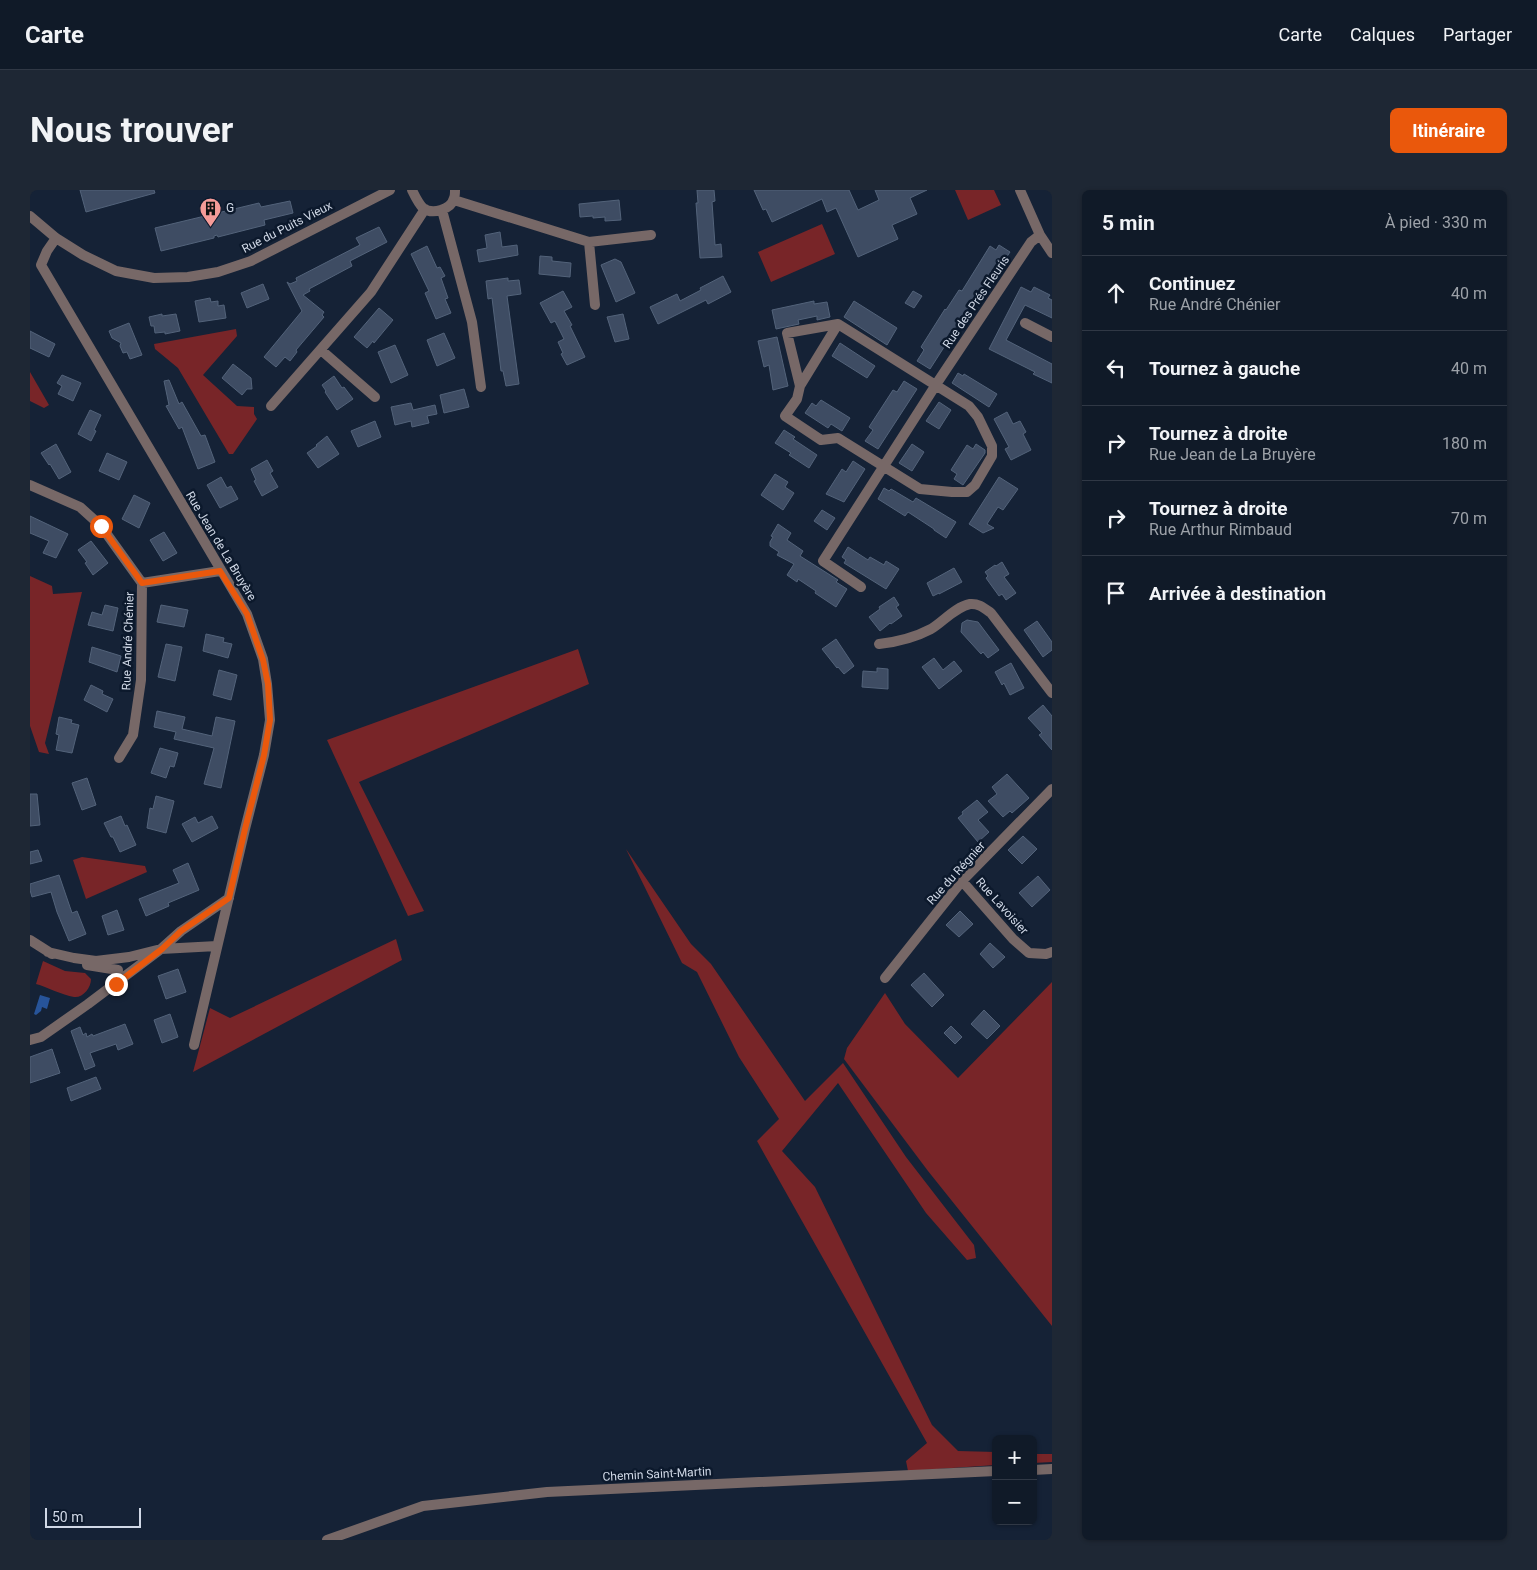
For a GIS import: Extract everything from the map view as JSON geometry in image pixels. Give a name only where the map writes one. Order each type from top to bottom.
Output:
[{"type":"street","name":"Rue du Puits Vieux","points":[[31,218],[83,256],[116,271],[154,278],[188,277],[218,272],[251,261],[390,190]]},
{"type":"street","points":[[412,190],[417,200],[425,209],[437,212],[448,208],[454,195],[589,242],[651,235]]},
{"type":"street","points":[[1020,190],[1040,235],[1052,253]]},
{"type":"street","points":[[271,406],[371,292],[425,209]]},
{"type":"street","points":[[442,210],[472,322],[481,387]]},
{"type":"street","name":"Rue des Prés Fleuris","points":[[861,587],[823,561],[936,385],[1032,242],[1040,235]]},
{"type":"street","name":"Rue Jean de La Bruyère","points":[[56,238],[47,251],[41,265],[247,614],[263,660],[268,684],[270,720],[264,755],[194,1045]]},
{"type":"street","points":[[589,242],[594,305]]},
{"type":"street","points":[[1025,323],[1052,337]]},
{"type":"street","points":[[800,386],[787,334],[838,324],[969,406],[978,417],[992,446],[992,456],[975,485],[966,492],[920,490],[838,438],[821,440],[786,416],[797,399],[800,386],[838,324]]},
{"type":"street","points":[[320,350],[375,397]]},
{"type":"street","name":"Rue André Chénier","points":[[30,484],[80,507],[101,526],[142,583],[141,680],[133,735],[119,758]]},
{"type":"street","points":[[142,583],[220,571]]},
{"type":"street","points":[[879,644],[900,642],[931,629],[970,604],[982,606],[991,613],[1052,693]]},
{"type":"street","name":"Rue du Régnier","points":[[885,978],[962,881],[1052,789]]},
{"type":"street","name":"Rue Lavoisier","points":[[962,881],[1013,939],[1029,952],[1046,954],[1052,952]]},
{"type":"street","points":[[30,1040],[41,1036],[120,974],[162,949],[181,931],[229,898]]},
{"type":"street","points":[[30,940],[48,952],[72,963],[120,974]]},
{"type":"street","points":[[48,952],[96,961],[129,957],[162,949],[217,946]]},
{"type":"street","points":[[119,958],[120,974]]},
{"type":"street","points":[[1037,1470],[1052,1469]]},
{"type":"street","name":"Chemin Saint-Martin","points":[[327,1540],[422,1506],[548,1492],[992,1471]]},
{"type":"shaded area","points":[[955,190],[994,190],[1001,205],[968,220]]},
{"type":"shaded area","points":[[822,224],[835,254],[771,282],[758,252]]},
{"type":"shaded area","points":[[236,329],[237,336],[203,375],[237,406],[254,407],[254,414],[257,419],[233,454],[229,454],[178,368],[155,349],[154,344]]},
{"type":"shaded area","points":[[30,372],[49,405],[44,408],[30,401]]},
{"type":"shaded area","points":[[30,576],[52,586],[53,594],[82,592],[45,743],[49,754],[39,752],[30,726]]},
{"type":"shaded area","points":[[578,649],[589,684],[359,782],[424,911],[408,916],[327,740]]},
{"type":"shaded area","points":[[626,849],[691,944],[711,964],[805,1101],[843,1063],[906,1157],[974,1245],[976,1258],[967,1260],[926,1213],[838,1083],[782,1151],[815,1187],[932,1425],[958,1451],[992,1452],[992,1465],[908,1471],[906,1461],[927,1443],[757,1141],[779,1119],[739,1057],[697,972],[682,963]]},
{"type":"shaded area","points":[[82,857],[145,866],[147,872],[86,899],[73,860]]},
{"type":"shaded area","points":[[396,939],[402,960],[193,1072],[210,1008],[230,1018]]},
{"type":"shaded area","points":[[43,961],[65,971],[85,973],[91,979],[88,989],[80,996],[74,997],[36,984]]},
{"type":"shaded area","points":[[1052,982],[1052,1326],[928,1171],[844,1059],[847,1048],[885,993],[905,1024],[958,1078]]},
{"type":"shaded area","points":[[1037,1454],[1052,1454],[1052,1462],[1037,1463]]},
{"type":"water","points":[[40,995],[50,998],[47,1009],[42,1007],[41,1011],[36,1015],[34,1014]]},
{"type":"building","points":[[80,190],[154,190],[155,193],[86,212]]},
{"type":"building","points":[[697,190],[714,190],[715,201],[712,202],[715,245],[721,244],[722,257],[700,258],[696,203],[698,203]]},
{"type":"building","points":[[754,190],[849,190],[858,210],[879,200],[875,190],[927,190],[910,198],[917,214],[892,225],[898,239],[858,257],[836,208],[827,212],[822,199],[772,222],[766,209],[763,210]]},
{"type":"building","points":[[619,200],[621,220],[605,221],[605,217],[580,217],[579,204]]},
{"type":"building","name":"G","points":[[290,201],[293,213],[264,220],[265,225],[218,237],[217,235],[214,238],[161,251],[155,228],[259,203],[261,207]]},
{"type":"building","points":[[379,227],[387,242],[350,261],[352,266],[309,289],[310,291],[303,295],[324,312],[322,315],[324,317],[296,350],[297,352],[290,361],[285,357],[276,367],[264,357],[302,311],[287,282],[290,284],[297,281],[296,278],[360,245],[356,238]]},
{"type":"building","points":[[500,232],[502,247],[517,245],[518,255],[479,262],[477,250],[487,248],[485,235]]},
{"type":"building","points":[[999,245],[1010,252],[994,276],[991,274],[930,369],[917,361],[924,350],[921,347],[945,309],[959,290],[962,291],[990,246],[996,250]]},
{"type":"building","points":[[427,246],[437,268],[440,267],[445,276],[441,278],[448,298],[445,299],[451,313],[436,319],[425,293],[429,291],[411,254]]},
{"type":"building","points":[[540,256],[552,257],[552,261],[571,263],[570,277],[539,274]]},
{"type":"building","points":[[615,259],[621,262],[635,293],[616,302],[601,265]]},
{"type":"building","points":[[723,276],[731,292],[708,304],[706,300],[658,324],[650,307],[677,294],[680,301]]},
{"type":"building","points":[[508,278],[508,281],[519,280],[521,294],[507,296],[519,384],[506,386],[503,371],[501,371],[492,298],[488,299],[486,281]]},
{"type":"building","points":[[263,284],[269,299],[247,308],[241,293]]},
{"type":"building","points":[[1021,287],[1031,292],[1034,287],[1050,295],[1048,298],[1052,300],[1052,318],[1025,305],[1006,340],[1052,364],[1052,383],[1033,374],[1035,372],[989,349]]},
{"type":"building","points":[[563,291],[572,307],[564,311],[585,357],[567,365],[561,354],[563,353],[558,342],[564,339],[555,321],[551,323],[540,303]]},
{"type":"building","points":[[913,291],[922,296],[914,308],[905,303]]},
{"type":"building","points":[[210,298],[211,302],[218,301],[218,306],[224,305],[226,318],[199,322],[195,301]]},
{"type":"building","points":[[814,301],[814,304],[827,302],[830,317],[817,320],[817,316],[798,320],[799,324],[776,329],[772,310]]},
{"type":"building","points":[[854,301],[897,328],[887,345],[844,317]]},
{"type":"building","points":[[379,308],[393,320],[374,343],[373,341],[367,348],[354,337]]},
{"type":"building","points":[[162,314],[162,316],[176,314],[180,331],[165,334],[165,332],[155,333],[154,326],[151,326],[149,317]]},
{"type":"building","points":[[623,314],[629,339],[615,342],[607,317]]},
{"type":"building","points":[[129,323],[142,355],[130,359],[127,352],[123,353],[120,346],[121,343],[112,338],[109,331]]},
{"type":"building","points":[[30,331],[55,344],[49,357],[30,348]]},
{"type":"building","points":[[444,333],[455,358],[437,366],[427,340]]},
{"type":"building","points":[[777,337],[788,386],[773,390],[769,365],[764,367],[758,341]]},
{"type":"building","points":[[840,343],[875,366],[867,378],[832,356]]},
{"type":"building","points":[[395,345],[408,375],[391,383],[378,352]]},
{"type":"building","points":[[233,364],[251,378],[252,389],[247,389],[242,395],[222,378]]},
{"type":"building","points":[[958,373],[963,376],[964,374],[997,394],[989,407],[952,383]]},
{"type":"building","points":[[62,375],[81,383],[73,401],[58,394],[62,386],[57,383]]},
{"type":"building","points":[[334,376],[353,399],[337,410],[322,385]]},
{"type":"building","points":[[169,380],[179,404],[182,402],[201,436],[205,435],[215,462],[198,469],[182,427],[179,429],[166,406],[169,405],[164,381]]},
{"type":"building","points":[[904,381],[917,389],[878,449],[865,441],[873,430],[869,427],[893,390],[897,392]]},
{"type":"building","points":[[464,389],[469,407],[444,413],[440,395]]},
{"type":"building","points":[[821,400],[850,418],[842,431],[831,424],[828,428],[805,413],[812,403],[816,406]]},
{"type":"building","points":[[939,402],[951,410],[939,429],[926,421]]},
{"type":"building","points":[[411,403],[413,410],[435,405],[437,414],[427,416],[429,423],[412,427],[411,421],[395,425],[391,407]]},
{"type":"building","points":[[90,410],[101,415],[91,441],[78,434]]},
{"type":"building","points":[[1007,412],[1013,424],[1020,421],[1026,432],[1023,434],[1031,450],[1011,460],[1005,449],[1009,447],[994,419]]},
{"type":"building","points":[[375,421],[381,437],[358,447],[351,431]]},
{"type":"building","points":[[784,430],[795,437],[793,439],[817,455],[809,468],[775,443]]},
{"type":"building","points":[[327,436],[339,454],[318,468],[307,453]]},
{"type":"building","points":[[56,444],[71,472],[59,479],[41,453]]},
{"type":"building","points":[[912,444],[924,452],[912,471],[899,463]]},
{"type":"building","points":[[976,444],[985,450],[985,453],[963,485],[954,479],[957,474],[951,470],[967,445],[973,449]]},
{"type":"building","points":[[107,453],[127,462],[119,480],[99,471]]},
{"type":"building","points":[[267,460],[273,471],[270,473],[278,487],[262,496],[254,481],[256,480],[251,469]]},
{"type":"building","points":[[853,461],[865,469],[844,502],[826,494],[842,469],[846,472]]},
{"type":"building","points":[[775,474],[788,482],[785,487],[794,493],[783,510],[761,495]]},
{"type":"building","points":[[221,477],[227,488],[231,486],[238,499],[220,508],[207,485]]},
{"type":"building","points":[[999,477],[1018,489],[1003,510],[998,507],[987,524],[994,528],[983,533],[969,524]]},
{"type":"building","points":[[884,488],[889,491],[891,489],[913,502],[916,498],[956,522],[946,538],[908,512],[905,516],[878,499]]},
{"type":"building","points":[[134,495],[150,503],[139,528],[122,519]]},
{"type":"building","points":[[822,510],[835,518],[827,530],[814,521]]},
{"type":"building","points":[[30,516],[68,534],[56,558],[43,553],[49,541],[30,533]]},
{"type":"building","points":[[778,524],[791,533],[787,540],[803,551],[800,556],[838,580],[836,582],[847,589],[836,607],[798,579],[797,582],[787,575],[794,564],[777,555],[779,552],[770,546],[773,537],[771,536]]},
{"type":"building","points":[[164,532],[177,553],[163,561],[150,540]]},
{"type":"building","points":[[91,541],[108,563],[93,575],[85,563],[87,562],[78,550]]},
{"type":"building","points":[[848,547],[868,560],[870,557],[884,565],[886,561],[899,569],[886,589],[844,563],[846,560],[842,557]]},
{"type":"building","points":[[1002,562],[1009,574],[1004,577],[1016,593],[1006,600],[1002,594],[999,596],[986,578],[988,576],[985,572]]},
{"type":"building","points":[[954,568],[962,582],[933,596],[927,583]]},
{"type":"building","points":[[894,597],[899,605],[896,607],[902,616],[880,631],[869,617],[880,609],[879,607]]},
{"type":"building","points":[[105,605],[118,608],[113,631],[88,625],[92,612],[102,615]]},
{"type":"building","points":[[161,605],[188,610],[184,627],[157,622]]},
{"type":"building","points":[[967,620],[978,622],[999,650],[988,658],[983,652],[981,654],[961,632],[962,623]]},
{"type":"building","points":[[1037,621],[1052,642],[1052,650],[1043,657],[1024,630]]},
{"type":"building","points":[[206,634],[224,638],[223,642],[232,644],[228,658],[203,651]]},
{"type":"building","points":[[836,639],[854,666],[844,674],[822,649]]},
{"type":"building","points":[[166,644],[182,647],[175,681],[158,677]]},
{"type":"building","points":[[92,647],[121,656],[117,672],[89,662]]},
{"type":"building","points":[[934,658],[943,670],[954,661],[962,671],[939,689],[922,667]]},
{"type":"building","points":[[1011,663],[1024,688],[1010,695],[1004,683],[1002,685],[995,672]]},
{"type":"building","points":[[877,668],[888,669],[888,689],[862,687],[863,671],[877,672]]},
{"type":"building","points":[[219,670],[237,675],[231,700],[213,695]]},
{"type":"building","points":[[91,685],[103,691],[102,694],[113,699],[107,712],[84,700]]},
{"type":"building","points":[[1043,705],[1052,716],[1052,750],[1039,735],[1042,733],[1028,718]]},
{"type":"building","points":[[157,711],[185,717],[182,729],[212,736],[216,717],[235,721],[221,788],[204,784],[214,748],[174,739],[176,732],[154,727]]},
{"type":"building","points":[[59,717],[72,720],[71,723],[79,725],[72,753],[56,750],[59,735],[56,734]]},
{"type":"building","points":[[160,748],[178,753],[174,767],[170,766],[166,778],[151,773]]},
{"type":"building","points":[[1007,774],[1029,798],[1012,813],[1010,811],[1003,817],[988,801],[997,794],[992,787]]},
{"type":"building","points":[[87,778],[96,805],[82,810],[72,783]]},
{"type":"building","points":[[30,794],[37,794],[40,825],[30,826]]},
{"type":"building","points":[[156,796],[174,801],[166,833],[147,828],[150,808],[153,809]]},
{"type":"building","points":[[977,800],[988,812],[978,820],[989,832],[978,842],[958,818],[963,814],[962,812]]},
{"type":"building","points":[[121,816],[136,845],[120,852],[104,823]]},
{"type":"building","points":[[212,816],[218,828],[192,842],[182,824],[195,817],[198,823]]},
{"type":"building","points":[[1023,836],[1037,849],[1022,864],[1008,850]]},
{"type":"building","points":[[38,850],[42,861],[30,864],[30,852]]},
{"type":"building","points":[[188,863],[199,890],[168,903],[169,906],[146,916],[139,899],[179,883],[173,870]]},
{"type":"building","points":[[59,875],[72,913],[77,911],[86,934],[69,941],[51,892],[32,897],[30,890],[30,884]]},
{"type":"building","points":[[1038,876],[1050,890],[1032,907],[1019,893]]},
{"type":"building","points":[[117,910],[124,930],[108,935],[102,916]]},
{"type":"building","points":[[960,911],[973,924],[959,937],[946,925]]},
{"type":"building","points":[[990,943],[1005,957],[993,968],[980,954]]},
{"type":"building","points":[[178,969],[186,992],[166,999],[158,976]]},
{"type":"building","points":[[924,973],[944,995],[932,1007],[911,985]]},
{"type":"building","points":[[984,1010],[1000,1026],[987,1039],[971,1024]]},
{"type":"building","points":[[170,1014],[178,1037],[162,1043],[154,1020]]},
{"type":"building","points":[[125,1024],[133,1044],[118,1050],[116,1044],[90,1053],[95,1066],[85,1070],[71,1031],[80,1027],[83,1035],[86,1033],[87,1037]]},
{"type":"building","points":[[951,1026],[962,1037],[955,1044],[944,1033]]},
{"type":"building","points":[[52,1049],[60,1073],[30,1083],[30,1057]]},
{"type":"building","points":[[96,1077],[101,1089],[71,1101],[67,1088]]},
{"type":"place","name":"G","points":[[210,227]]},
{"type":"route","points":[[101,526],[142,583],[220,571],[247,614],[263,660],[268,684],[270,720],[264,755],[229,898],[181,931],[162,949],[116,984]]}]
